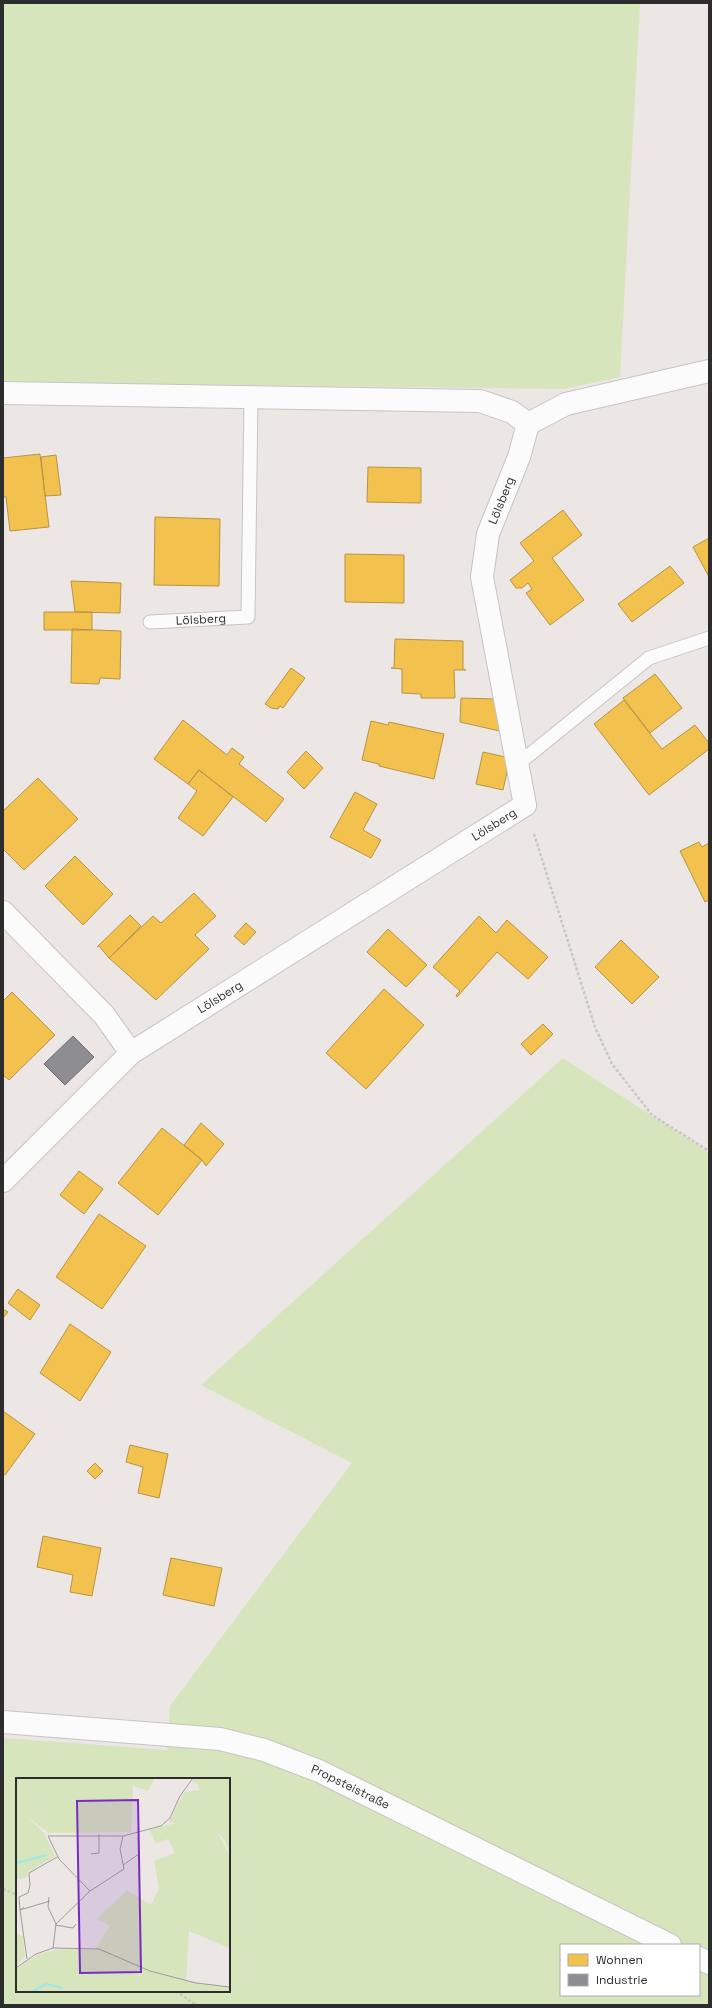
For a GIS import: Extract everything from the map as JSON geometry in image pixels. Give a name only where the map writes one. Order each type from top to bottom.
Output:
[{"type":"street","points":[[3,393],[480,400],[512,412],[528,424],[566,404],[709,371]]},
{"type":"street","name":"Lölsberg","points":[[3,1181],[131,1053],[525,805],[482,578],[488,534],[519,457],[528,424]]},
{"type":"street","points":[[3,912],[104,1015],[131,1053]]},
{"type":"street","name":"Propsteistraße","points":[[3,1722],[220,1739],[264,1750],[332,1778],[668,1944]]},
{"type":"street","points":[[700,1958],[709,1963]]},
{"type":"lane","name":"Lölsberg","points":[[150,622],[248,617],[251,396]]},
{"type":"lane","points":[[518,764],[649,658],[709,638]]},
{"type":"path","points":[[525,805],[595,1027],[612,1064],[652,1115],[709,1151]]},
{"type":"path","points":[[3,1889],[16,1895]]},
{"type":"path","points":[[177,1992],[196,2005]]},
{"type":"green space","points":[[3,3],[640,3],[620,377],[564,389],[3,382]]},
{"type":"green space","points":[[563,1058],[709,1153],[709,2005],[3,2005],[3,1738],[167,1750],[170,1706],[352,1463],[201,1385]]},
{"type":"building: Wohnen","points":[[40,454],[49,527],[10,531],[6,497],[3,497],[3,458]]},
{"type":"building: Wohnen","points":[[56,455],[61,495],[45,496],[41,457]]},
{"type":"building: Wohnen","points":[[368,467],[421,468],[421,503],[367,502]]},
{"type":"building: Wohnen","points":[[563,510],[582,535],[552,558],[584,600],[550,625],[526,593],[532,589],[528,583],[522,588],[516,588],[510,580],[534,561],[520,543]]},
{"type":"building: Wohnen","points":[[155,517],[220,519],[219,586],[154,585]]},
{"type":"building: Wohnen","points":[[709,538],[709,577],[693,547]]},
{"type":"building: Wohnen","points":[[345,554],[404,555],[404,603],[345,602]]},
{"type":"building: Wohnen","points":[[670,566],[684,583],[632,622],[618,604]]},
{"type":"building: Wohnen","points":[[71,581],[121,583],[120,613],[75,612]]},
{"type":"building: Wohnen","points":[[44,612],[92,612],[92,630],[44,630]]},
{"type":"building: Wohnen","points":[[72,629],[121,631],[120,679],[100,678],[99,684],[71,683]]},
{"type":"building: Wohnen","points":[[395,639],[463,641],[463,669],[466,670],[454,670],[455,698],[421,698],[421,694],[402,693],[402,669],[391,668],[394,668]]},
{"type":"building: Wohnen","points":[[291,668],[305,678],[283,708],[280,706],[278,709],[271,708],[265,704]]},
{"type":"building: Wohnen","points":[[655,674],[682,708],[650,733],[623,698]]},
{"type":"building: Wohnen","points":[[461,698],[495,699],[504,732],[460,722]]},
{"type":"building: Wohnen","points":[[624,700],[662,749],[695,725],[709,743],[709,749],[649,795],[594,724]]},
{"type":"building: Wohnen","points":[[183,720],[227,755],[232,748],[244,757],[239,764],[284,799],[266,822],[199,770],[188,784],[154,759]]},
{"type":"building: Wohnen","points":[[371,721],[388,725],[389,722],[444,734],[434,779],[379,766],[379,764],[362,760]]},
{"type":"building: Wohnen","points":[[306,751],[323,768],[304,789],[287,772]]},
{"type":"building: Wohnen","points":[[483,752],[510,758],[503,790],[476,784]]},
{"type":"building: Wohnen","points":[[199,770],[233,797],[203,836],[178,818],[197,791],[188,784]]},
{"type":"building: Wohnen","points":[[38,778],[78,819],[24,870],[3,849],[3,811]]},
{"type":"building: Wohnen","points":[[355,792],[377,804],[363,830],[381,840],[371,858],[330,837]]},
{"type":"building: Wohnen","points":[[699,842],[702,847],[709,843],[709,900],[705,902],[680,851]]},
{"type":"building: Wohnen","points":[[75,856],[113,894],[83,925],[45,886]]},
{"type":"building: Wohnen","points":[[194,893],[216,916],[195,935],[209,949],[156,1000],[109,958],[153,916],[161,923]]},
{"type":"building: Wohnen","points":[[130,915],[141,926],[109,958],[99,946],[97,947]]},
{"type":"building: Wohnen","points":[[479,916],[496,933],[507,920],[548,957],[528,979],[497,952],[457,997],[456,995],[460,991],[433,967]]},
{"type":"building: Wohnen","points":[[246,923],[256,932],[244,945],[234,936]]},
{"type":"building: Wohnen","points":[[388,929],[427,965],[406,987],[367,952]]},
{"type":"building: Wohnen","points":[[621,940],[659,977],[632,1004],[595,967]]},
{"type":"building: Wohnen","points":[[384,989],[424,1025],[366,1089],[326,1053]]},
{"type":"building: Wohnen","points":[[12,992],[55,1035],[9,1080],[3,1075],[3,1001]]},
{"type":"building: Wohnen","points":[[543,1024],[553,1034],[531,1055],[521,1044]]},
{"type":"building: Wohnen","points":[[201,1123],[224,1144],[206,1166],[202,1160],[184,1145]]},
{"type":"building: Wohnen","points":[[162,1128],[202,1160],[158,1215],[118,1183]]},
{"type":"building: Wohnen","points":[[79,1171],[103,1189],[84,1214],[60,1195]]},
{"type":"building: Wohnen","points":[[99,1214],[146,1246],[102,1309],[56,1277]]},
{"type":"building: Wohnen","points":[[18,1289],[40,1305],[30,1320],[8,1303]]},
{"type":"building: Wohnen","points":[[3,1309],[8,1312],[3,1318]]},
{"type":"building: Wohnen","points":[[70,1324],[111,1352],[80,1401],[40,1373]]},
{"type":"building: Wohnen","points":[[3,1411],[35,1434],[5,1475],[3,1474]]},
{"type":"building: Wohnen","points":[[130,1445],[168,1454],[159,1498],[138,1493],[143,1467],[126,1462]]},
{"type":"building: Wohnen","points":[[95,1463],[103,1471],[95,1479],[87,1471]]},
{"type":"building: Wohnen","points":[[43,1536],[101,1548],[92,1596],[70,1592],[73,1575],[37,1567]]},
{"type":"building: Wohnen","points":[[171,1558],[222,1568],[214,1606],[163,1595]]},
{"type":"building: Industrie","points":[[73,1036],[94,1057],[65,1085],[44,1064]]}]
